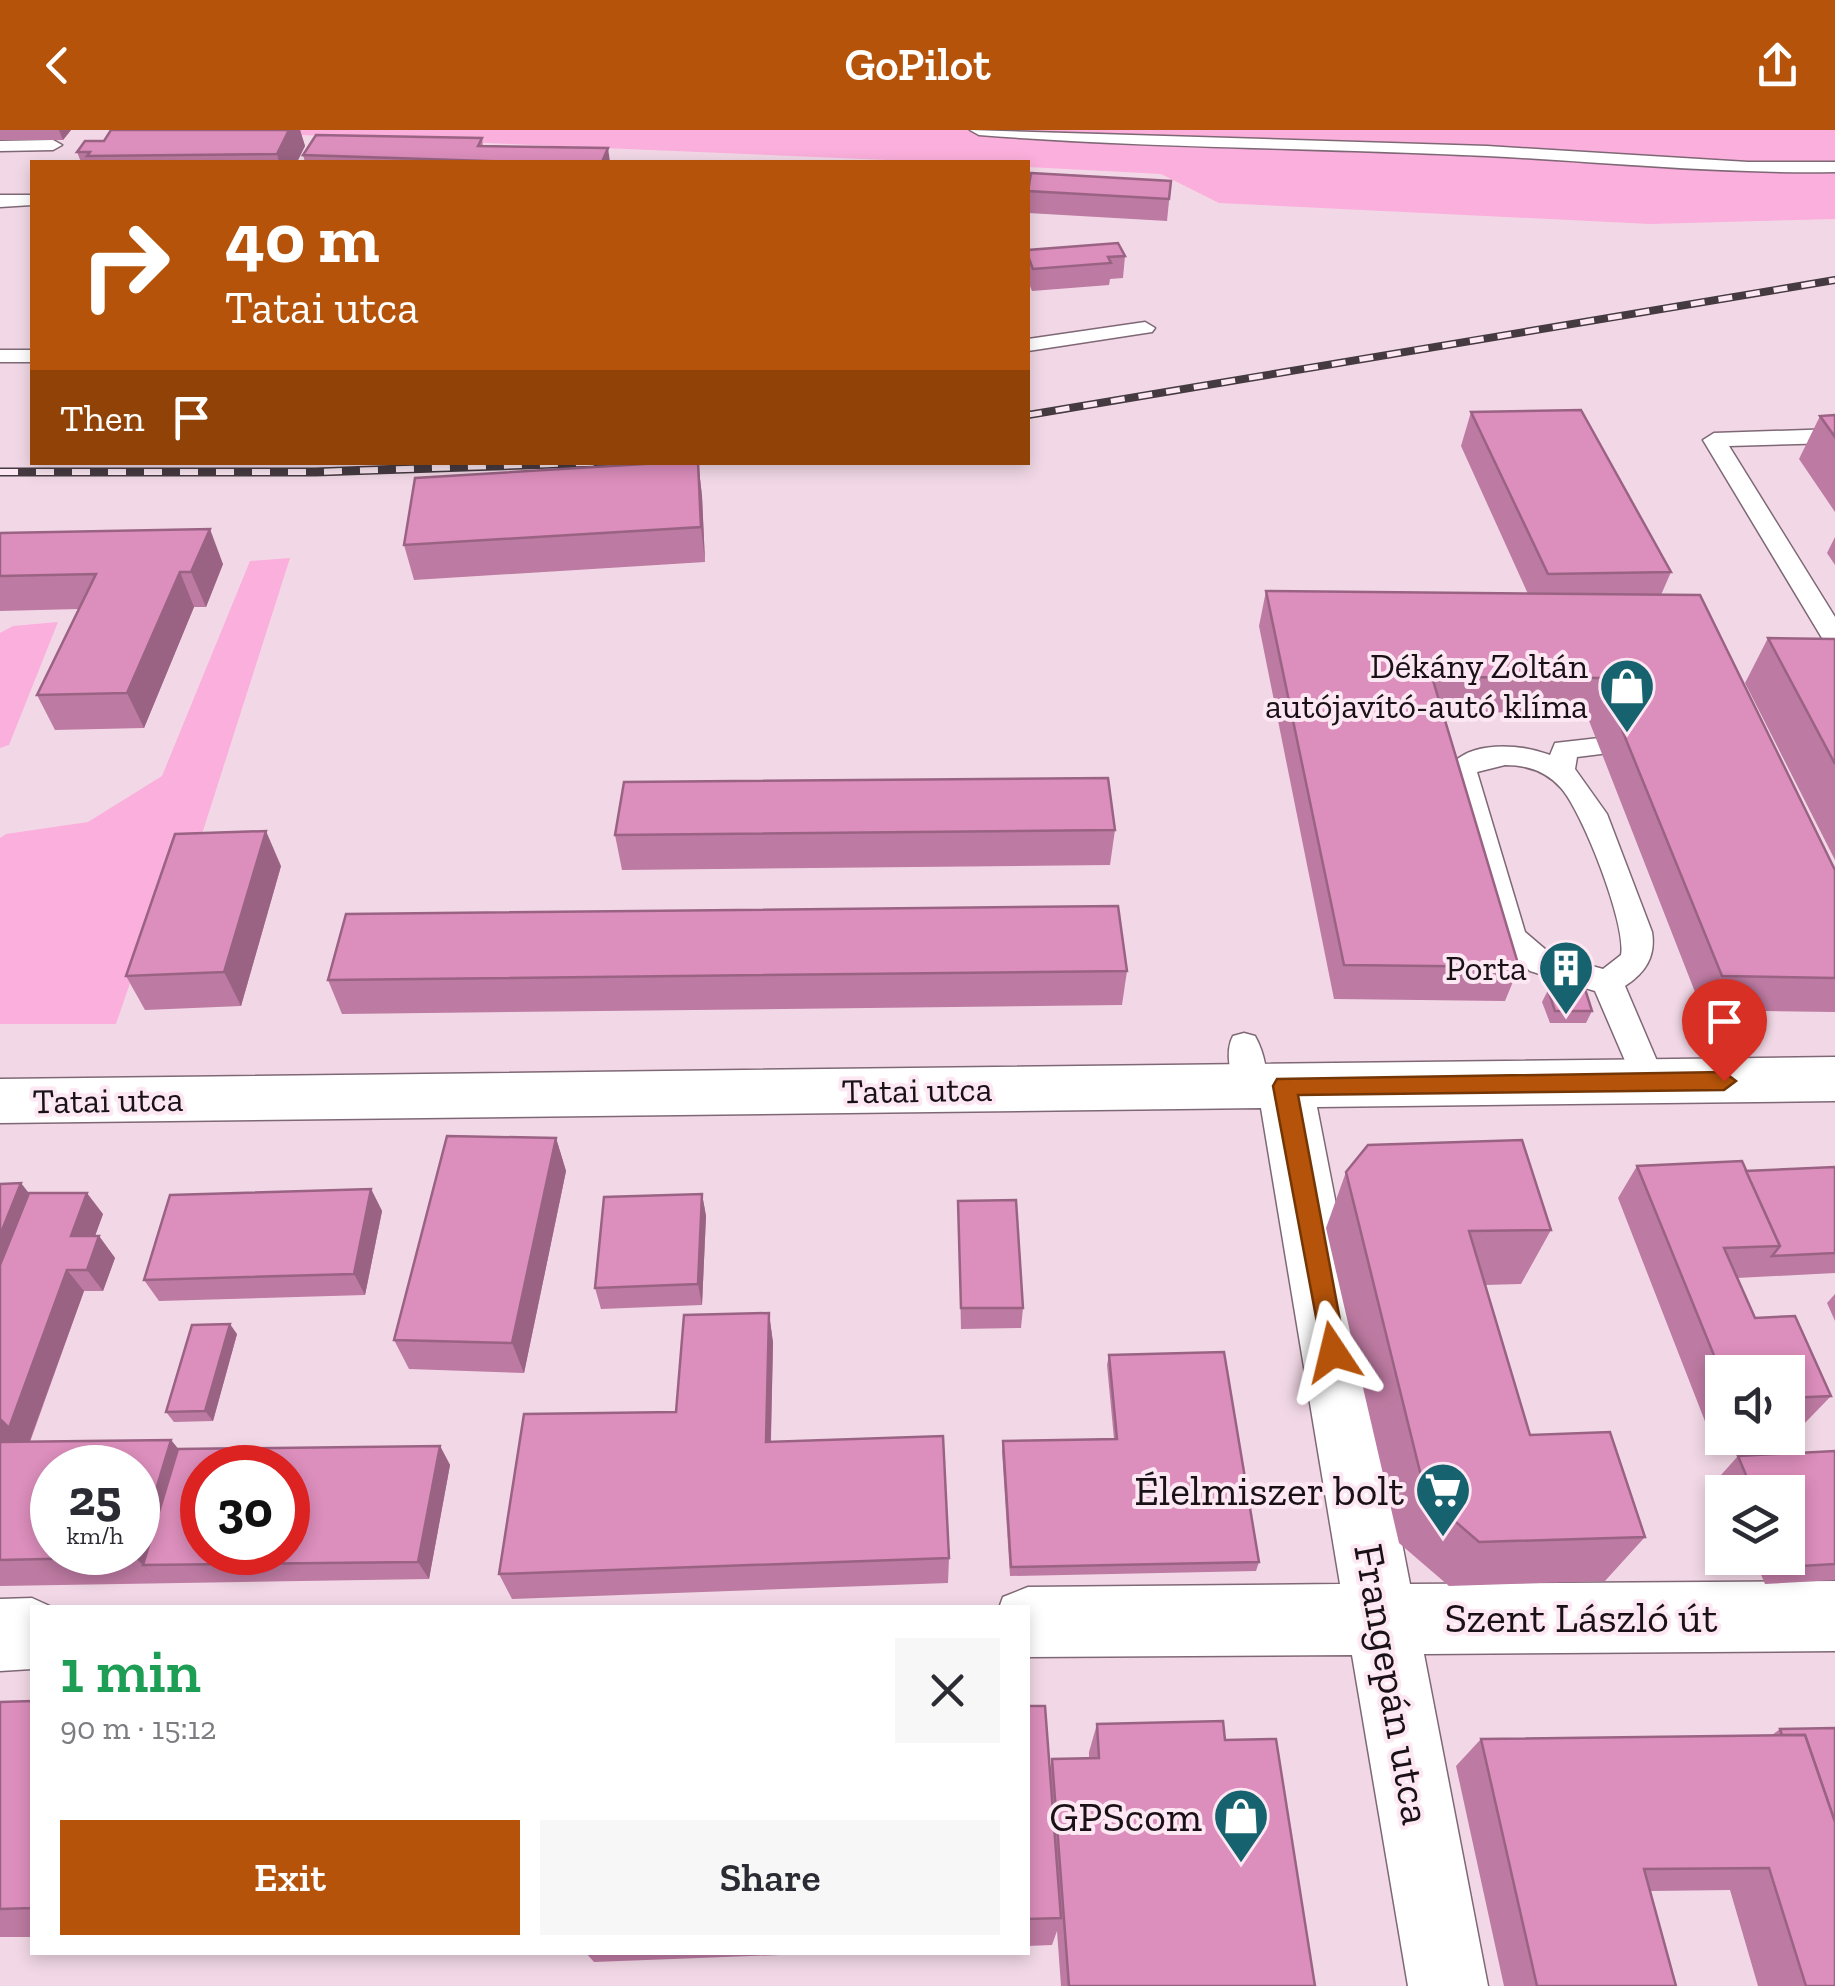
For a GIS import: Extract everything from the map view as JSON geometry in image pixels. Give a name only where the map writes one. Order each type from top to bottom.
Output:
[{"type":"street","name":"Tatai utca","points":[[0,1101],[1260,1072],[1650,1082],[1835,1079]]},
{"type":"street","name":"Frangepán utca","points":[[1260,1072],[1380,1618],[1448,1986]]},
{"type":"street","name":"Szent László út","points":[[1030,1622],[1835,1616]]},
{"type":"street","points":[[0,1635],[30,1634]]},
{"type":"lane","points":[[979,130],[1089,140],[1491,152],[1690,167],[1835,167]]},
{"type":"lane","points":[[0,146],[53,146]]},
{"type":"lane","points":[[0,201],[30,200]]},
{"type":"lane","points":[[1030,345],[1145,328]]},
{"type":"lane","points":[[0,356],[30,356]]},
{"type":"lane","points":[[1835,436],[1714,440],[1835,638]]},
{"type":"lane","points":[[1560,768],[1564,750],[1600,747]]},
{"type":"lane","points":[[1481,756],[1529,756],[1560,768],[1585,794],[1630,912],[1638,949],[1628,970],[1606,982],[1542,967],[1522,952],[1511,935],[1462,769],[1481,756]]},
{"type":"lane","points":[[1606,982],[1650,1082]]},
{"type":"shaded area","points":[[181,130],[1835,130],[1835,219],[1650,224],[1219,203],[1161,174],[1030,167],[1030,160],[888,160]]},
{"type":"shaded area","points":[[290,558],[202,834],[168,872],[116,1024],[0,1024],[0,838],[88,822],[162,776],[250,561]]},
{"type":"shaded area","points":[[58,622],[9,745],[0,748],[0,633],[13,626]]},
{"type":"building","points":[[111,130],[289,130],[277,154],[87,156],[90,152],[77,152],[85,141],[104,141]]},
{"type":"building","points":[[316,135],[482,138],[478,146],[608,148],[603,160],[303,155]]},
{"type":"building","points":[[1031,173],[1171,181],[1169,199],[1030,191]]},
{"type":"building","points":[[1118,243],[1125,256],[1108,257],[1111,263],[1033,269],[1030,250]]},
{"type":"building","points":[[1581,410],[1671,572],[1548,574],[1471,412]]},
{"type":"building","points":[[1835,415],[1835,437],[1820,416]]},
{"type":"building","points":[[628,465],[698,465],[701,527],[404,545],[415,478]]},
{"type":"building","points":[[210,529],[191,572],[180,572],[127,693],[37,695],[96,574],[0,576],[0,533]]},
{"type":"building","points":[[1266,591],[1700,595],[1835,870],[1835,978],[1722,976],[1601,678],[1432,677],[1519,967],[1344,965]]},
{"type":"building","points":[[1768,638],[1835,639],[1835,764]]},
{"type":"building","points":[[1108,778],[1115,830],[615,835],[624,782]]},
{"type":"building","points":[[266,831],[224,972],[126,976],[175,834]]},
{"type":"building","points":[[1118,906],[1127,971],[328,980],[346,914]]},
{"type":"building","points":[[1585,989],[1592,1011],[1555,1011],[1548,990]]},
{"type":"building","points":[[447,1136],[556,1138],[512,1343],[394,1340]]},
{"type":"building","points":[[1522,1140],[1551,1230],[1469,1231],[1530,1435],[1610,1432],[1645,1537],[1479,1542],[1426,1496],[1346,1172],[1368,1145]]},
{"type":"building","points":[[1742,1161],[1780,1246],[1724,1248],[1755,1318],[1795,1316],[1831,1396],[1805,1397],[1805,1355],[1714,1355],[1637,1166]]},
{"type":"building","points":[[1835,1167],[1835,1253],[1772,1256],[1780,1246],[1746,1171]]},
{"type":"building","points":[[21,1183],[0,1235],[0,1184]]},
{"type":"building","points":[[371,1189],[354,1274],[144,1280],[170,1195]]},
{"type":"building","points":[[29,1193],[87,1193],[71,1236],[99,1236],[87,1270],[67,1270],[9,1428],[0,1419],[0,1265]]},
{"type":"building","points":[[702,1194],[698,1284],[595,1288],[604,1197]]},
{"type":"building","points":[[1016,1200],[1023,1308],[961,1308],[958,1201]]},
{"type":"building","points":[[769,1313],[766,1442],[943,1436],[949,1558],[499,1574],[524,1414],[676,1412],[684,1315]]},
{"type":"building","points":[[230,1324],[205,1411],[166,1412],[192,1325]]},
{"type":"building","points":[[1224,1352],[1259,1562],[1011,1567],[1003,1441],[1117,1439],[1109,1355]]},
{"type":"building","points":[[171,1440],[160,1476],[160,1445],[30,1445],[30,1559],[0,1560],[0,1442]]},
{"type":"building","points":[[440,1446],[418,1562],[310,1563],[310,1447]]},
{"type":"building","points":[[180,1449],[180,1565],[160,1565],[160,1509]]},
{"type":"building","points":[[1835,1451],[1835,1564],[1805,1566],[1805,1475],[1746,1475],[1738,1456]]},
{"type":"building","points":[[30,1701],[30,1908],[0,1909],[0,1702]]},
{"type":"building","points":[[1030,1706],[1045,1706],[1061,1918],[1030,1919]]},
{"type":"building","points":[[1223,1721],[1225,1740],[1276,1739],[1315,1986],[1069,1986],[1052,1759],[1099,1758],[1097,1724]]},
{"type":"building","points":[[1835,1728],[1835,1822],[1805,1735],[1782,1735],[1780,1729]]},
{"type":"building","points":[[1805,1735],[1835,1822],[1835,1986],[1806,1986],[1769,1868],[1644,1869],[1676,1986],[1537,1986],[1481,1739]]},
{"type":"railway","points":[[1030,415],[1835,280]]},
{"type":"railway","points":[[0,472],[315,472],[524,465]]},
{"type":"place","name":"Dékány Zoltán autójavító-autó klíma","points":[[1627,735]]},
{"type":"place","name":"Porta","points":[[1566,1017]]},
{"type":"place","name":"Élelmiszer bolt","points":[[1443,1539]]},
{"type":"place","name":"GPScom","points":[[1241,1865]]},
{"type":"route","points":[[1333,1352],[1285,1086],[1724,1081]]}]
